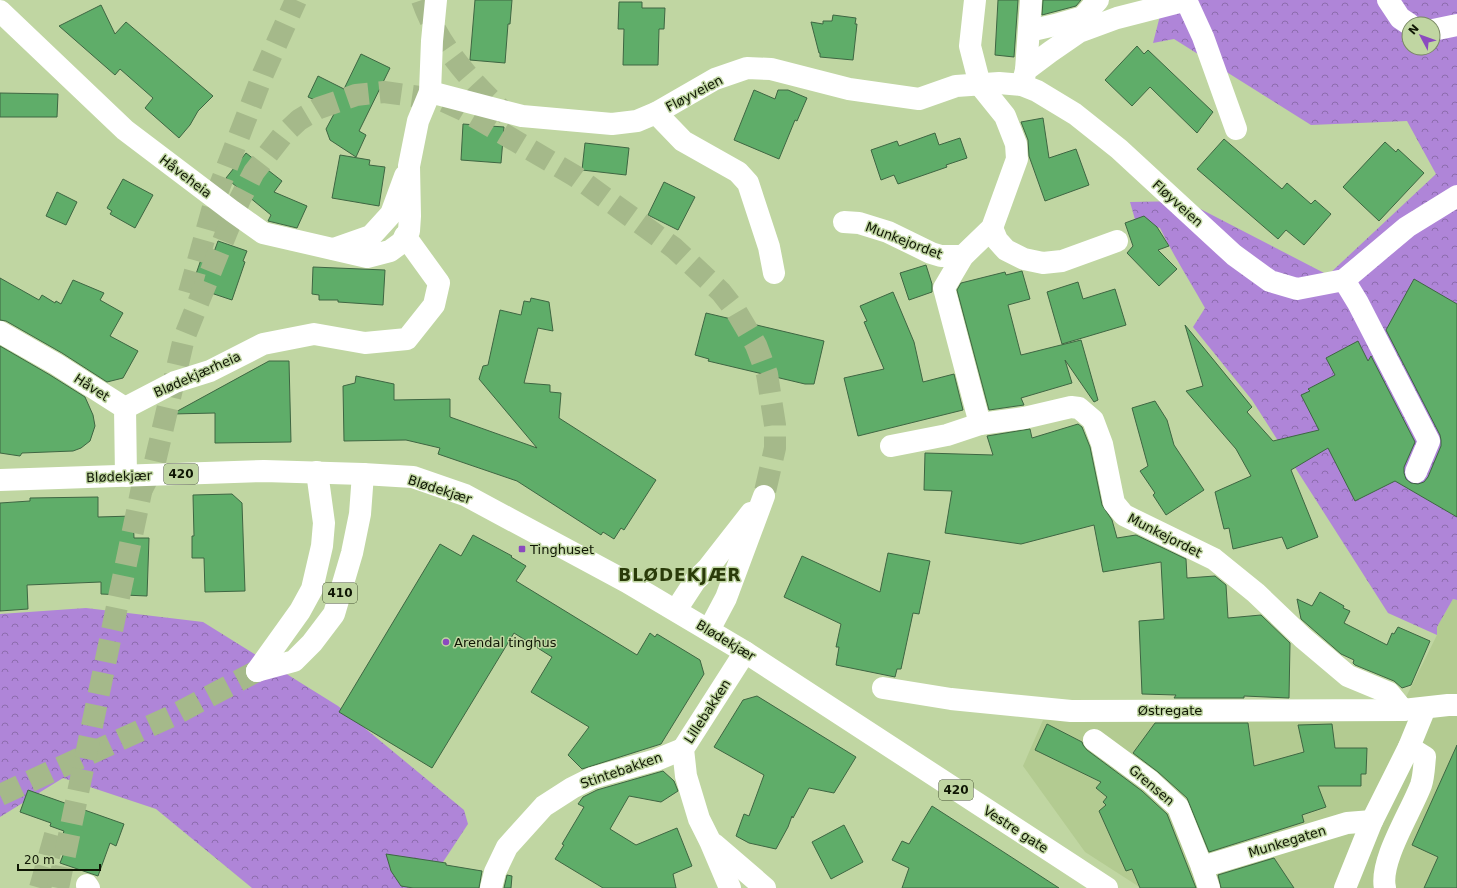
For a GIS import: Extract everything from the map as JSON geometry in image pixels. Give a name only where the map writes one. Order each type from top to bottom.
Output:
[{"type":"street","points":[[334,249],[371,236],[391,214],[409,166],[418,121],[430,92],[432,41],[436,0]]},
{"type":"street","points":[[975,0],[970,46],[980,84]]},
{"type":"street","points":[[1024,78],[1031,0]]},
{"type":"street","points":[[1029,31],[1083,17],[1098,0]]},
{"type":"street","points":[[1388,0],[1401,19]]},
{"type":"street","points":[[1024,78],[1050,52],[1079,32],[1117,18],[1179,1],[1203,37],[1236,129]]},
{"type":"street","name":"Håveheia","points":[[0,11],[125,130],[263,233],[367,257],[390,251],[401,243],[405,236]]},
{"type":"street","points":[[1441,28],[1457,25]]},
{"type":"street","name":"Fløyveien","points":[[430,92],[522,116],[612,124],[637,121],[656,113],[715,79],[747,68],[772,68],[849,88],[919,99],[956,86],[999,83],[1024,78],[1037,91],[1075,114],[1119,149],[1234,255],[1270,281],[1297,289],[1344,280],[1407,227],[1457,196]]},
{"type":"street","name":"Munkejordet","points":[[980,84],[1005,116],[1016,144],[1017,152],[1017,159],[992,228],[963,256],[944,288],[980,424],[1024,418],[1071,407],[1080,408],[1093,420],[1102,444],[1114,502],[1124,515],[1214,559],[1256,593],[1304,638],[1348,676],[1388,693],[1403,710]]},
{"type":"street","points":[[656,113],[684,141],[738,172],[748,183],[769,247],[774,273]]},
{"type":"street","points":[[405,236],[409,231],[410,216],[409,166]]},
{"type":"street","name":"Munkejordet","points":[[844,222],[859,223],[888,232],[930,253],[941,256],[963,256]]},
{"type":"street","points":[[992,228],[997,240],[1006,250],[1024,259],[1043,262],[1062,261],[1117,241]]},
{"type":"street","name":"Blødekjærheia","points":[[125,408],[174,382],[210,371],[263,344],[314,334],[365,343],[407,338],[434,305],[439,283],[405,236]]},
{"type":"street","points":[[1344,280],[1358,303],[1429,441],[1416,472]]},
{"type":"street","name":"Håvet","points":[[0,332],[56,364],[125,408]]},
{"type":"street","points":[[125,408],[126,476]]},
{"type":"street","points":[[891,446],[947,435],[980,424]]},
{"type":"street","name":"Blødekjær","points":[[0,480],[264,471],[412,477],[465,494],[595,564],[709,630],[805,692]]},
{"type":"street","name":"410","points":[[317,472],[324,523],[322,546],[312,589],[300,611],[257,671],[294,661],[312,643],[334,614],[352,553],[360,514],[362,474]]},
{"type":"street","points":[[676,610],[695,581],[708,568],[764,496],[726,598],[709,630]]},
{"type":"street","name":"Lillebakken","points":[[730,888],[699,819],[686,776],[682,748],[745,652]]},
{"type":"street","name":"Østregate","points":[[883,688],[951,699],[1072,711],[1403,710],[1457,705]]},
{"type":"street","name":"Vestre gate","points":[[805,692],[1107,888]]},
{"type":"street","points":[[1345,888],[1372,821],[1409,747],[1425,708]]},
{"type":"street","name":"Grensen","points":[[1094,740],[1150,781],[1178,807],[1202,866],[1209,888]]},
{"type":"street","points":[[1386,888],[1384,880],[1390,856],[1421,784],[1425,758],[1409,747]]},
{"type":"street","name":"Stintebakken","points":[[491,888],[495,872],[507,847],[544,806],[572,788],[592,778],[656,760],[682,748]]},
{"type":"street","name":"Munkegaten","points":[[1202,866],[1346,823],[1372,821]]},
{"type":"street","name":"Lillebakken","points":[[710,841],[765,888]]},
{"type":"shaded area","points":[[1453,599],[1457,600],[1457,888],[1141,888],[1085,852],[1023,766],[1043,720],[1395,719],[1437,635],[1437,627]]},
{"type":"green space","points":[[1164,0],[1457,0],[1457,600],[1453,599],[1437,627],[1437,635],[1388,613],[1252,400],[1193,327],[1205,308],[1160,228],[1144,223],[1136,223],[1130,202],[1185,201],[1328,275],[1436,174],[1407,121],[1311,125],[1174,39],[1153,43]]},
{"type":"green space","points":[[86,608],[203,622],[338,706],[464,810],[468,824],[426,888],[252,888],[156,809],[63,778],[0,817],[0,614]]},
{"type":"building","points":[[475,0],[512,0],[510,24],[508,24],[505,63],[470,60]]},
{"type":"building","points":[[998,0],[1018,0],[1014,57],[995,55]]},
{"type":"building","points":[[1043,0],[1081,0],[1076,6],[1042,15]]},
{"type":"building","points":[[619,2],[642,2],[642,8],[665,8],[664,29],[659,29],[658,65],[623,65],[624,29],[618,29]]},
{"type":"building","points":[[101,5],[115,34],[126,22],[213,96],[198,111],[190,125],[179,138],[145,108],[153,98],[120,69],[115,75],[59,26]]},
{"type":"building","points":[[833,15],[856,18],[855,24],[857,24],[853,60],[820,57],[811,22],[823,24],[823,21],[832,21]]},
{"type":"building","points":[[1137,46],[1144,54],[1148,50],[1213,112],[1197,133],[1150,87],[1132,106],[1105,80]]},
{"type":"building","points":[[361,54],[390,68],[359,131],[366,135],[356,157],[330,140],[326,129],[334,114],[317,106],[319,102],[308,97],[318,76],[344,89]]},
{"type":"building","points":[[754,90],[775,99],[778,90],[788,90],[807,98],[797,121],[795,120],[779,159],[734,140]]},
{"type":"building","points":[[0,93],[58,94],[57,117],[0,117]]},
{"type":"building","points":[[1043,118],[1049,158],[1076,149],[1089,185],[1045,201],[1029,156],[1028,140],[1021,122]]},
{"type":"building","points":[[463,124],[504,127],[501,163],[461,160]]},
{"type":"building","points":[[935,133],[939,145],[960,138],[967,158],[946,165],[947,167],[898,184],[894,175],[881,180],[871,150],[897,141],[899,146]]},
{"type":"building","points":[[1224,139],[1282,189],[1287,183],[1311,204],[1315,200],[1331,214],[1304,245],[1286,230],[1278,239],[1197,169]]},
{"type":"building","points":[[1385,142],[1396,152],[1398,149],[1424,173],[1379,221],[1343,187]]},
{"type":"building","points":[[585,143],[629,148],[626,175],[582,170]]},
{"type":"building","points":[[246,153],[282,181],[274,192],[307,206],[297,228],[268,221],[271,215],[226,178]]},
{"type":"building","points":[[340,155],[370,160],[369,165],[385,167],[379,206],[332,198]]},
{"type":"building","points":[[123,179],[153,195],[135,228],[110,214],[112,211],[107,208]]},
{"type":"building","points":[[664,182],[695,197],[678,230],[648,215]]},
{"type":"building","points":[[57,192],[77,202],[66,225],[46,216]]},
{"type":"building","points":[[1144,216],[1157,227],[1169,246],[1158,250],[1177,269],[1159,286],[1127,253],[1133,246],[1125,223]]},
{"type":"building","points":[[218,241],[247,251],[243,261],[245,262],[232,300],[199,289],[203,276],[196,274],[205,248],[214,252]]},
{"type":"building","points":[[926,265],[932,284],[932,292],[909,300],[900,273]]},
{"type":"building","points":[[313,267],[385,270],[383,305],[338,302],[338,300],[319,300],[319,295],[312,294]]},
{"type":"building","points":[[1022,271],[1030,299],[1008,305],[1021,355],[1081,340],[1098,400],[1094,402],[1065,360],[1072,383],[1021,398],[1024,405],[989,410],[957,290],[961,283],[1005,272],[1006,275]]},
{"type":"building","points":[[0,278],[39,300],[42,295],[55,303],[56,301],[61,304],[73,280],[104,293],[100,300],[123,313],[110,336],[138,351],[123,378],[107,382],[62,353],[6,321],[0,320]]},
{"type":"building","points":[[1414,279],[1457,304],[1457,517],[1395,481],[1355,501],[1328,448],[1291,470],[1318,537],[1287,549],[1282,537],[1233,549],[1229,528],[1224,529],[1215,492],[1251,476],[1236,449],[1186,391],[1203,386],[1185,325],[1252,407],[1247,412],[1273,441],[1319,430],[1301,395],[1310,391],[1308,389],[1335,375],[1326,358],[1358,341],[1368,361],[1371,356],[1415,442],[1404,467],[1404,473],[1406,479],[1411,483],[1418,484],[1424,482],[1428,477],[1441,446],[1440,435],[1386,330]]},
{"type":"building","points":[[1078,282],[1083,299],[1115,289],[1126,325],[1062,344],[1047,292]]},
{"type":"building","points":[[893,292],[914,342],[923,382],[954,374],[963,410],[858,436],[844,378],[884,369],[864,322],[867,321],[860,306]]},
{"type":"building","points":[[531,298],[549,302],[553,331],[538,328],[524,383],[550,385],[550,392],[561,393],[559,418],[656,480],[624,530],[621,528],[614,539],[603,532],[601,535],[517,481],[438,454],[440,448],[406,440],[344,441],[343,386],[355,383],[356,376],[394,384],[394,400],[450,399],[450,417],[537,448],[479,379],[483,366],[488,365],[500,310],[521,315],[524,301],[530,302]]},
{"type":"building","points":[[706,313],[824,341],[814,384],[805,384],[708,361],[709,359],[695,355]]},
{"type":"building","points":[[0,346],[85,397],[93,415],[95,426],[90,441],[81,448],[73,451],[22,453],[20,456],[0,453]]},
{"type":"building","points":[[269,361],[289,361],[291,442],[215,443],[215,413],[172,414]]},
{"type":"building","points":[[1155,401],[1167,420],[1174,445],[1204,490],[1166,515],[1153,495],[1155,493],[1140,471],[1148,466],[1132,408]]},
{"type":"building","points":[[1078,424],[1082,427],[1090,447],[1102,505],[1112,520],[1117,538],[1136,535],[1186,559],[1187,578],[1215,576],[1226,585],[1228,618],[1261,615],[1290,643],[1289,698],[1244,696],[1244,698],[1174,698],[1176,695],[1142,694],[1139,621],[1164,619],[1161,562],[1103,572],[1094,525],[1021,544],[945,533],[952,491],[924,490],[925,453],[993,455],[987,436],[1030,429],[1032,438]]},
{"type":"building","points":[[232,494],[242,503],[245,591],[205,592],[204,558],[192,558],[192,536],[194,536],[193,495]]},
{"type":"building","points":[[98,497],[98,517],[133,516],[134,538],[149,538],[147,596],[101,594],[101,582],[27,585],[28,609],[0,611],[0,503],[30,501],[30,498]]},
{"type":"building","points":[[473,535],[512,556],[511,557],[526,566],[516,581],[637,655],[650,633],[655,637],[657,634],[700,660],[704,674],[661,744],[582,769],[568,755],[589,727],[531,692],[552,657],[514,633],[432,768],[339,712],[440,544],[461,556]]},
{"type":"building","points":[[888,553],[930,561],[919,614],[913,613],[901,669],[897,669],[895,677],[836,665],[839,647],[836,647],[841,624],[784,597],[802,556],[880,592]]},
{"type":"building","points":[[1320,592],[1344,606],[1343,608],[1350,611],[1344,623],[1387,645],[1392,633],[1394,634],[1398,627],[1430,641],[1411,685],[1402,688],[1394,681],[1355,665],[1353,663],[1354,660],[1341,654],[1301,619],[1297,599],[1312,606]]},
{"type":"building","points":[[757,696],[856,757],[834,793],[809,788],[793,818],[792,816],[776,849],[749,843],[736,836],[744,814],[749,816],[764,775],[714,747],[743,700]]},
{"type":"building","points":[[1155,723],[1248,723],[1254,766],[1304,752],[1298,725],[1332,724],[1335,748],[1367,748],[1366,774],[1361,774],[1361,786],[1318,786],[1326,807],[1302,815],[1304,822],[1209,852],[1187,798],[1158,772],[1133,753]]},
{"type":"building","points":[[1047,724],[1082,742],[1087,750],[1142,791],[1167,814],[1196,888],[1140,888],[1132,869],[1126,871],[1099,811],[1106,805],[1103,802],[1107,797],[1096,788],[1101,782],[1035,750]]},
{"type":"building","points":[[1457,745],[1457,888],[1424,888],[1438,857],[1412,845]]},
{"type":"building","points":[[663,771],[674,781],[678,791],[661,802],[629,796],[610,829],[636,845],[677,828],[692,866],[673,874],[676,888],[603,888],[555,859],[584,807],[578,804],[583,797],[597,790]]},
{"type":"building","points":[[28,790],[124,824],[116,846],[110,843],[98,876],[60,863],[67,845],[60,843],[64,831],[50,826],[51,823],[20,812]]},
{"type":"building","points":[[932,806],[1059,888],[902,888],[909,868],[892,860],[902,841],[909,844]]},
{"type":"building","points":[[844,825],[863,862],[831,879],[812,842]]},
{"type":"building","points":[[386,854],[446,863],[446,865],[482,871],[479,888],[413,888],[401,886],[391,871]]},
{"type":"building","points":[[1274,858],[1294,888],[1221,888],[1218,875]]},
{"type":"building","points":[[507,875],[512,876],[511,888],[504,888]]},
{"type":"tunnel","points":[[189,293],[217,193],[263,74],[296,0]]},
{"type":"tunnel","points":[[422,0],[437,33],[457,63],[481,90],[507,115]]},
{"type":"tunnel","points":[[141,491],[154,466],[184,338],[240,199],[254,172],[282,136],[299,120],[319,108],[356,95],[384,92],[441,100],[463,110],[575,176],[674,248],[721,292],[736,311],[756,345],[767,374],[775,425],[775,448],[764,496]]},
{"type":"tunnel","points":[[58,888],[144,478]]},
{"type":"tunnel","points":[[0,795],[174,715],[257,671]]},
{"type":"tunnel","points":[[40,888],[57,828]]},
{"type":"place","name":"Tinghuset","points":[[522,549]]},
{"type":"place","name":"Arendal tinghus","points":[[446,642]]},
{"type":"district","name":"BLØDEKJÆR","points":[[680,575]]}]
